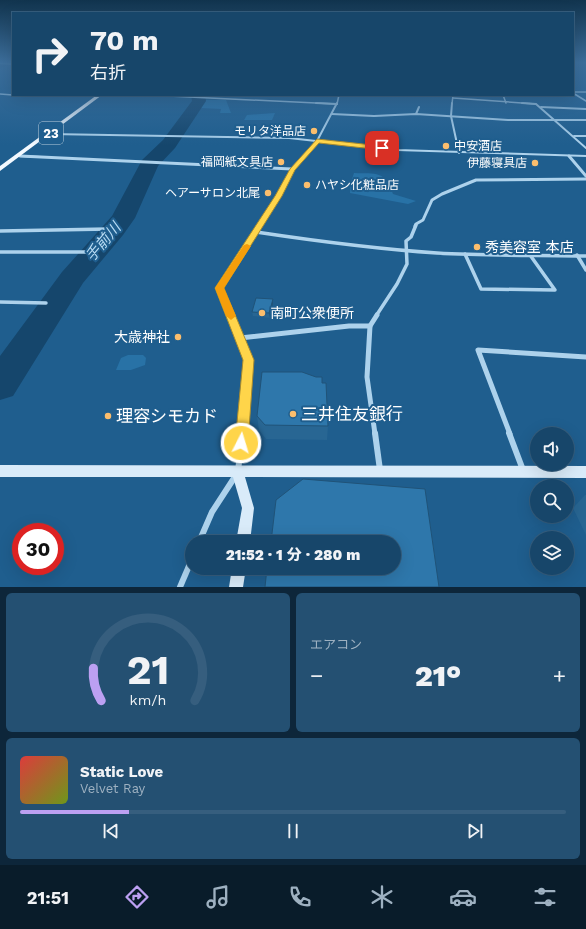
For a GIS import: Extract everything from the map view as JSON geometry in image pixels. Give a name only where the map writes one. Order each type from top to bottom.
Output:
[{"type":"main road","name":"23","points":[[0,170],[99,96]]},
{"type":"street","points":[[574,93],[586,92]]},
{"type":"street","points":[[0,94],[12,95]]},
{"type":"street","points":[[574,94],[586,101]]},
{"type":"street","points":[[164,96],[238,98],[337,104]]},
{"type":"street","points":[[244,535],[248,508],[238,472],[249,360],[219,288],[256,232],[278,196],[292,169],[317,141],[337,104],[339,96]]},
{"type":"street","points":[[459,153],[451,116],[453,96],[506,103],[536,104],[555,119],[586,148]]},
{"type":"street","points":[[503,96],[506,103]]},
{"type":"street","points":[[416,114],[419,107]]},
{"type":"street","points":[[541,107],[586,109]]},
{"type":"street","points":[[332,114],[374,116],[416,114],[508,120],[586,120]]},
{"type":"street","points":[[50,134],[289,138],[397,150],[586,156]]},
{"type":"street","points":[[574,136],[586,136]]},
{"type":"street","points":[[19,156],[292,169]]},
{"type":"street","points":[[569,156],[586,176]]},
{"type":"street","points":[[380,471],[367,377],[370,326],[397,284],[407,264],[406,241],[411,237],[416,224],[424,220],[432,200],[442,194],[476,180],[586,180]]},
{"type":"street","points":[[0,231],[108,229]]},
{"type":"street","points":[[256,232],[364,247],[466,254],[586,256]]},
{"type":"street","points":[[0,252],[87,252]]},
{"type":"street","points":[[466,254],[481,289],[555,290],[530,255]]},
{"type":"street","points":[[577,255],[586,270]]},
{"type":"street","points":[[0,302],[46,303]]},
{"type":"street","points":[[240,338],[349,326],[370,326]]},
{"type":"street","points":[[523,471],[478,350],[586,357]]},
{"type":"street","points":[[0,471],[586,472]]},
{"type":"street","points":[[202,535],[212,512],[238,472]]},
{"type":"street","points":[[180,587],[185,575]]},
{"type":"street","points":[[236,587],[238,575]]},
{"type":"shaded area","points":[[205,100],[226,100],[231,113],[220,113],[221,109],[200,108]]},
{"type":"shaded area","points":[[275,113],[272,120],[244,120],[247,115]]},
{"type":"shaded area","points":[[354,173],[379,175],[383,177],[390,186],[393,194],[416,201],[408,204],[350,193]]},
{"type":"shaded area","points":[[128,355],[143,355],[146,358],[145,365],[131,370],[116,370],[121,358]]},
{"type":"building","name":"南町公衆便所","points":[[256,298],[273,299],[269,313],[252,312]]},
{"type":"building","name":"三井住友銀行","points":[[262,372],[302,372],[316,377],[322,377],[322,383],[326,383],[328,426],[265,425],[257,416]]},
{"type":"building","points":[[303,479],[425,489],[439,587],[265,587],[266,575],[401,575],[401,535],[272,535],[276,500]]},
{"type":"waterway","name":"手前川","points":[[0,385],[72,278],[123,218],[149,164],[169,144],[199,101],[198,96]]},
{"type":"slow traffic","points":[[231,316],[219,288],[247,246]]},
{"type":"place","name":"モリタ洋品店","points":[[314,131]]},
{"type":"place","name":"中安酒店","points":[[446,146]]},
{"type":"place","name":"福岡紙文具店","points":[[281,162]]},
{"type":"place","name":"伊藤寝具店","points":[[535,163]]},
{"type":"place","name":"ハヤシ化粧品店","points":[[307,185]]},
{"type":"place","name":"ヘアーサロン北尾","points":[[268,193]]},
{"type":"place","name":"秀美容室 本店","points":[[477,247]]},
{"type":"place","name":"南町公衆便所","points":[[262,313]]},
{"type":"place","name":"大歳神社","points":[[178,337]]},
{"type":"place","name":"三井住友銀行","points":[[293,414]]},
{"type":"place","name":"理容シモカド","points":[[108,416]]},
{"type":"route","points":[[241,443],[249,360],[219,288],[248,245],[278,196],[292,169],[317,141],[382,148]]}]
